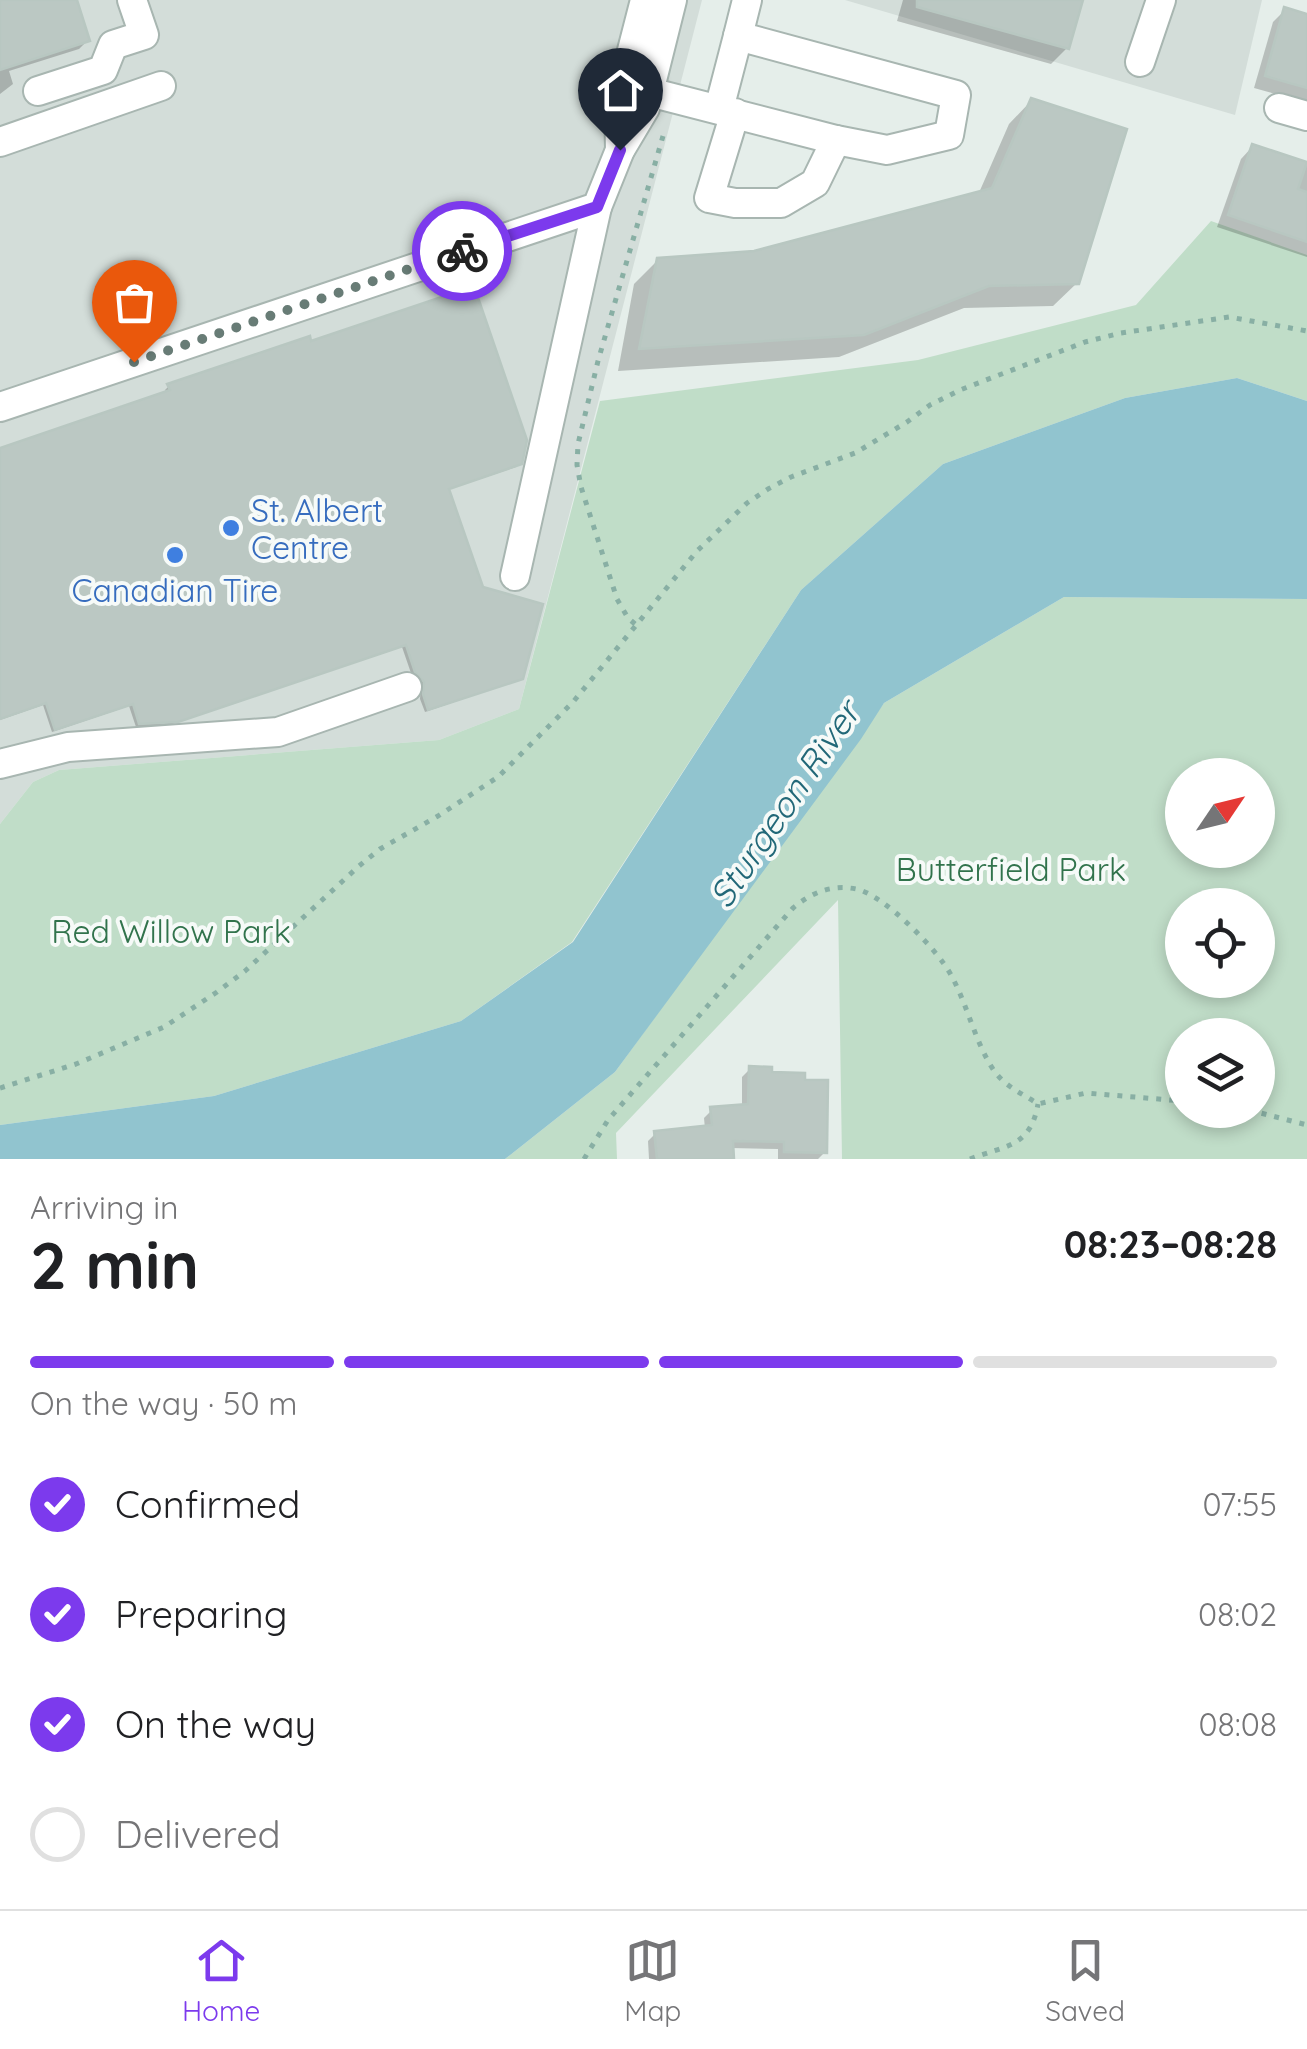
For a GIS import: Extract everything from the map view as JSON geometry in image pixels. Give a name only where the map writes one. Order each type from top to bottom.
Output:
[{"type":"lane","points":[[38,91],[103,70],[113,45],[144,36],[132,0]]},
{"type":"lane","points":[[636,88],[645,0]]},
{"type":"lane","points":[[515,576],[597,207],[620,150],[619,101],[636,88],[672,0]]},
{"type":"lane","points":[[747,0],[709,198],[735,203],[780,203],[815,183],[836,140]]},
{"type":"lane","points":[[1140,62],[1161,0]]},
{"type":"lane","points":[[636,88],[887,150],[949,135],[956,95],[738,36]]},
{"type":"lane","points":[[0,142],[162,86]]},
{"type":"lane","points":[[1279,108],[1307,116]]},
{"type":"lane","points":[[0,408],[597,207]]},
{"type":"lane","points":[[0,764],[68,748],[278,732],[408,688]]},
{"type":"path","points":[[635,624],[616,600],[581,487],[578,444],[666,123]]},
{"type":"path","points":[[0,1088],[164,1027],[218,992],[280,941],[380,849],[498,777],[573,702],[697,551],[746,503],[791,478],[855,453],[960,390],[1085,342],[1229,317],[1307,331]]},
{"type":"path","points":[[584,1159],[608,1120],[792,908],[807,896],[830,888],[856,888],[874,896],[920,934],[942,960],[992,1067],[1012,1090],[1038,1104],[1086,1093],[1165,1100]]},
{"type":"path","points":[[970,1159],[1021,1140],[1035,1123],[1038,1104]]},
{"type":"path","points":[[1275,1117],[1307,1125]]},
{"type":"shaded area","name":"St. Albert Centre","points":[[0,0],[702,0],[519,709],[439,740],[59,770],[33,782],[0,824]]},
{"type":"shaded area","points":[[845,0],[1262,0],[1235,115]]},
{"type":"green space","name":"Red Willow Park","points":[[1211,221],[1307,255],[1307,401],[1237,378],[1125,398],[943,464],[801,590],[572,942],[461,1021],[214,1096],[0,1125],[0,824],[33,782],[59,770],[439,740],[519,709],[600,401],[918,360],[1136,305]]},
{"type":"green space","name":"Butterfield Park","points":[[1064,597],[1307,599],[1307,1159],[842,1159],[838,900],[616,1133],[617,1159],[505,1159],[615,1072],[884,703]]},
{"type":"water","name":"Sturgeon River","points":[[1237,378],[1307,401],[1307,599],[1064,597],[884,703],[615,1072],[505,1159],[0,1159],[0,1125],[214,1096],[461,1021],[573,942],[801,590],[943,464],[1125,398]]},
{"type":"building","points":[[0,0],[77,0],[90,41],[0,70]]},
{"type":"building","points":[[917,0],[1083,0],[1069,49],[917,7]]},
{"type":"building","points":[[1284,7],[1307,14],[1307,88],[1265,76]]},
{"type":"building","points":[[1031,98],[1127,129],[1079,284],[989,286],[864,335],[639,349],[657,258],[754,251],[992,188]]},
{"type":"building","points":[[1252,144],[1307,162],[1298,189],[1307,192],[1307,242],[1228,215]]},
{"type":"building","name":"St. Albert Centre","points":[[474,286],[527,440],[522,464],[449,489],[483,587],[543,604],[523,679],[428,710],[424,682],[415,672],[406,645],[178,722],[139,724],[133,704],[55,730],[46,703],[0,719],[0,448],[170,390],[167,384]]},
{"type":"building","points":[[749,1066],[772,1067],[772,1072],[805,1073],[805,1080],[828,1080],[827,1153],[784,1152],[784,1142],[733,1141],[734,1159],[657,1159],[654,1131],[712,1125],[710,1107],[748,1104]]},
{"type":"way so far","points":[[134,362],[462,251]]},
{"type":"place","name":"St. Albert Centre","points":[[231,528]]},
{"type":"place","name":"Canadian Tire","points":[[175,555]]},
{"type":"route","points":[[462,251],[597,207],[620,150]]}]
